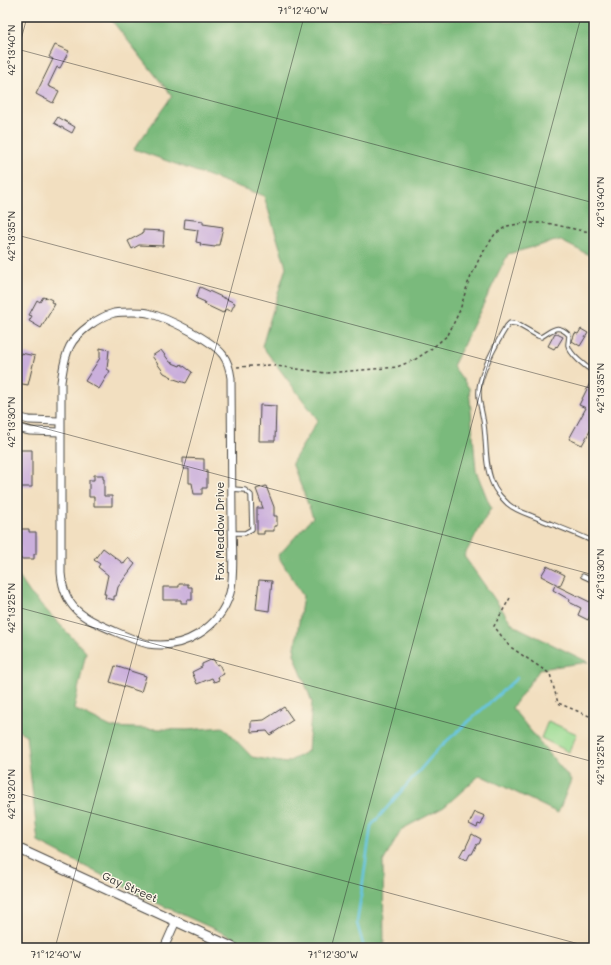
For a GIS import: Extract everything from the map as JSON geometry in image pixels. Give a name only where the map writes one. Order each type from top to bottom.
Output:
[{"type":"street","name":"Fox Meadow Drive","points":[[114,313],[147,313],[197,335],[223,354],[229,368],[231,378],[232,574],[230,593],[220,613],[213,623],[197,636],[186,641],[148,644],[134,640],[95,623],[73,608],[62,585],[60,420],[60,382],[64,360],[71,344],[84,330],[99,319],[114,313]]},
{"type":"street","points":[[17,417],[29,420],[60,420]]},
{"type":"street","points":[[17,428],[30,431],[60,432]]},
{"type":"street","name":"Gay Street","points":[[17,848],[234,948]]},
{"type":"street","points":[[164,948],[176,921]]},
{"type":"lane","points":[[594,372],[580,361],[570,350],[568,345],[569,335],[560,329],[555,328],[541,337],[516,324],[510,323],[493,349],[480,383],[478,395],[484,420],[486,451],[491,481],[497,492],[510,505],[520,511],[576,533],[594,542]]},
{"type":"lane","points":[[232,489],[245,490],[251,495],[252,529],[245,533],[232,533]]},
{"type":"lane","points":[[583,576],[594,582]]},
{"type":"path","points":[[229,368],[269,365],[326,373],[397,367],[416,359],[448,335],[460,310],[468,283],[480,257],[495,234],[507,226],[524,223],[547,223],[582,231],[594,232]]},
{"type":"path","points":[[510,598],[494,626],[509,646],[550,674],[558,703],[594,718]]},
{"type":"green space","points":[[109,17],[594,17],[594,265],[591,256],[559,240],[508,254],[453,366],[469,388],[476,471],[491,508],[464,556],[513,625],[588,662],[540,669],[512,708],[571,780],[558,813],[480,775],[444,807],[402,829],[383,862],[384,948],[256,948],[150,900],[38,842],[26,735],[17,730],[17,574],[30,593],[86,652],[74,709],[111,727],[187,730],[223,727],[252,757],[286,763],[308,751],[312,702],[294,654],[303,596],[278,556],[313,517],[292,463],[318,420],[262,346],[286,267],[264,196],[134,149],[172,96]]},
{"type":"green space","points":[[548,721],[577,734],[569,752],[541,738]]},
{"type":"building","points":[[55,45],[69,51],[60,68],[57,67],[48,86],[59,91],[53,103],[36,94],[53,59],[49,57]]},
{"type":"building","points":[[58,117],[75,127],[72,133],[54,123]]},
{"type":"building","points":[[185,219],[203,221],[203,224],[223,227],[219,245],[216,245],[215,247],[200,245],[201,243],[196,242],[198,230],[184,228]]},
{"type":"building","points":[[143,230],[164,231],[163,246],[139,245],[132,249],[128,241],[143,233]]},
{"type":"building","points":[[200,287],[235,303],[231,311],[226,309],[223,313],[204,304],[205,302],[196,298]]},
{"type":"building","points":[[43,297],[52,300],[51,302],[55,304],[41,328],[29,321],[32,316],[29,315],[37,300],[40,302]]},
{"type":"building","points":[[581,329],[588,333],[580,346],[572,341],[575,333],[578,334]]},
{"type":"building","points":[[555,333],[563,337],[554,349],[548,346]]},
{"type":"building","points":[[100,348],[109,350],[107,369],[110,371],[99,389],[85,381],[100,358]]},
{"type":"building","points":[[161,350],[170,362],[180,366],[181,364],[192,372],[186,383],[171,378],[172,377],[164,373],[152,356]]},
{"type":"building","points":[[21,353],[35,356],[28,385],[17,383],[17,371]]},
{"type":"building","points":[[594,375],[594,424],[582,445],[569,439],[586,408],[579,405]]},
{"type":"building","points":[[260,405],[276,406],[275,441],[259,441]]},
{"type":"building","points":[[19,450],[32,450],[32,487],[18,487],[17,459],[19,459]]},
{"type":"building","points":[[183,458],[204,459],[204,470],[207,470],[207,488],[202,488],[202,494],[194,494],[192,483],[189,483],[189,469],[183,469]]},
{"type":"building","points":[[94,475],[103,475],[104,496],[112,496],[112,506],[94,506],[94,497],[89,497],[89,480],[94,480]]},
{"type":"building","points":[[266,486],[274,507],[274,516],[277,516],[277,526],[274,526],[274,531],[264,531],[264,534],[257,534],[257,508],[263,508],[256,489]]},
{"type":"building","points":[[17,529],[29,529],[29,532],[36,532],[36,554],[34,554],[34,559],[19,559],[19,554],[17,554]]},
{"type":"building","points":[[103,548],[124,564],[128,558],[135,564],[118,587],[114,600],[105,598],[106,594],[104,594],[108,575],[98,567],[100,564],[94,560]]},
{"type":"building","points":[[547,566],[565,575],[560,586],[541,576]]},
{"type":"building","points":[[259,580],[272,581],[269,611],[256,609]]},
{"type":"building","points":[[179,584],[188,584],[188,587],[192,587],[192,600],[187,600],[187,603],[181,603],[181,600],[163,600],[163,587],[179,587]]},
{"type":"building","points":[[555,585],[594,604],[588,620],[578,615],[581,608],[569,602],[570,600],[553,590]]},
{"type":"building","points":[[213,659],[217,665],[219,664],[224,674],[218,677],[219,680],[214,682],[212,678],[197,684],[192,672],[202,667],[202,664]]},
{"type":"building","points":[[115,666],[146,676],[141,692],[110,682]]},
{"type":"building","points":[[284,707],[293,720],[270,735],[267,731],[251,732],[251,721],[264,720]]},
{"type":"building","points":[[475,812],[485,816],[481,825],[478,824],[477,828],[469,824]]},
{"type":"building","points":[[472,834],[481,839],[467,860],[459,857],[464,848],[465,849]]},
{"type":"waterway","points":[[364,948],[357,923],[371,826],[439,748],[517,678]]}]
